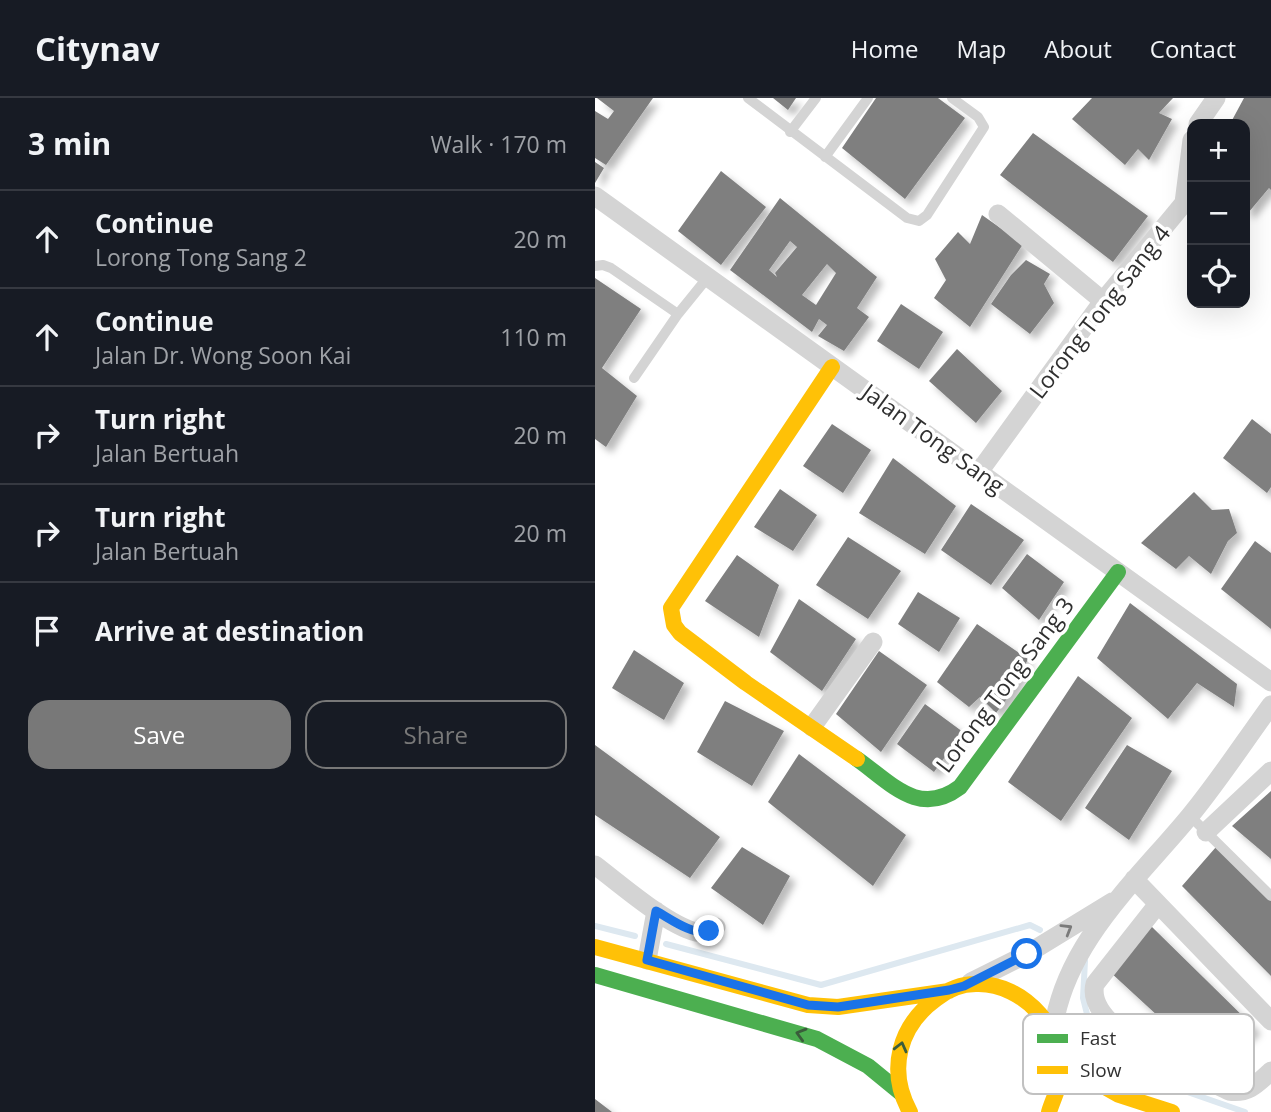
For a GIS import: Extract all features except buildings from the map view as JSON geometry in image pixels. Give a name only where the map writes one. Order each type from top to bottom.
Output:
[{"type":"main road","points":[[812,727],[746,683],[680,633],[674,625],[671,608],[832,367]]},
{"type":"main road","name":"Lorong Tong Sang 3","points":[[812,727],[915,799],[931,802],[947,797],[960,787],[1118,572]]},
{"type":"main road","points":[[595,947],[808,1005],[838,1007],[986,985],[1025,999],[1042,1014]]},
{"type":"main road","points":[[595,975],[817,1039],[868,1066],[905,1106]]},
{"type":"main road","points":[[905,1106],[897,1069],[900,1044],[911,1021],[928,1003],[957,988]]},
{"type":"main road","points":[[1049,1112],[1058,1094]]},
{"type":"main road","points":[[1117,1094],[1172,1112]]},
{"type":"street","points":[[1201,119],[1216,98]]},
{"type":"street","name":"Lorong Tong Sang 4","points":[[979,472],[1103,301],[1184,204],[1188,182]]},
{"type":"street","name":"Jalan Tong Sang","points":[[595,197],[1271,682]]},
{"type":"street","points":[[998,214],[1103,301]]},
{"type":"street","points":[[812,727],[873,642]]},
{"type":"street","points":[[1055,1014],[1082,950],[1134,879],[1190,816],[1271,705]]},
{"type":"street","points":[[1206,832],[1271,771]]},
{"type":"street","points":[[595,865],[656,911],[696,932],[704,933],[716,927]]},
{"type":"street","points":[[1134,879],[1271,1021]]},
{"type":"street","points":[[957,988],[1027,954],[1121,896]]},
{"type":"street","points":[[1104,1014],[1097,1007],[1093,990],[1095,984],[1158,904]]},
{"type":"street","points":[[647,960],[656,911]]},
{"type":"street","points":[[1254,1086],[1271,1072]]},
{"type":"lane","points":[[748,98],[907,218],[919,221],[923,219],[984,127],[978,117],[953,98]]},
{"type":"lane","points":[[790,132],[816,98]]},
{"type":"lane","points":[[825,157],[869,98]]},
{"type":"lane","points":[[595,266],[611,268],[678,314]]},
{"type":"lane","points":[[634,378],[678,314],[708,277]]},
{"type":"lane","points":[[1190,816],[1271,896]]},
{"type":"waterway","points":[[666,944],[821,985],[1030,925],[1040,930]]},
{"type":"waterway","points":[[595,926],[635,936]]},
{"type":"waterway","points":[[1085,961],[1083,998],[1087,1014]]},
{"type":"waterway","points":[[1193,1094],[1245,1112]]},
{"type":"traffic: fast","points":[[857,759],[894,787],[918,798],[945,796],[960,787],[1118,572]]},
{"type":"traffic: fast","points":[[595,975],[817,1039],[868,1066],[901,1093]]},
{"type":"traffic: slow","points":[[832,367],[671,608],[674,625],[680,633],[746,683],[857,759]]},
{"type":"traffic: slow","points":[[595,947],[808,1005],[838,1007],[949,991]]},
{"type":"traffic: slow","points":[[910,1112],[899,1080],[901,1050],[913,1022],[940,996],[970,984],[994,986],[1026,1001],[1040,1014]]},
{"type":"traffic: slow","points":[[1049,1112],[1055,1094]]},
{"type":"traffic: slow","points":[[1117,1094],[1172,1112]]},
{"type":"route","points":[[709,931],[704,933],[690,930],[656,911],[647,960],[808,1005],[838,1007],[964,986],[1027,954]]}]
